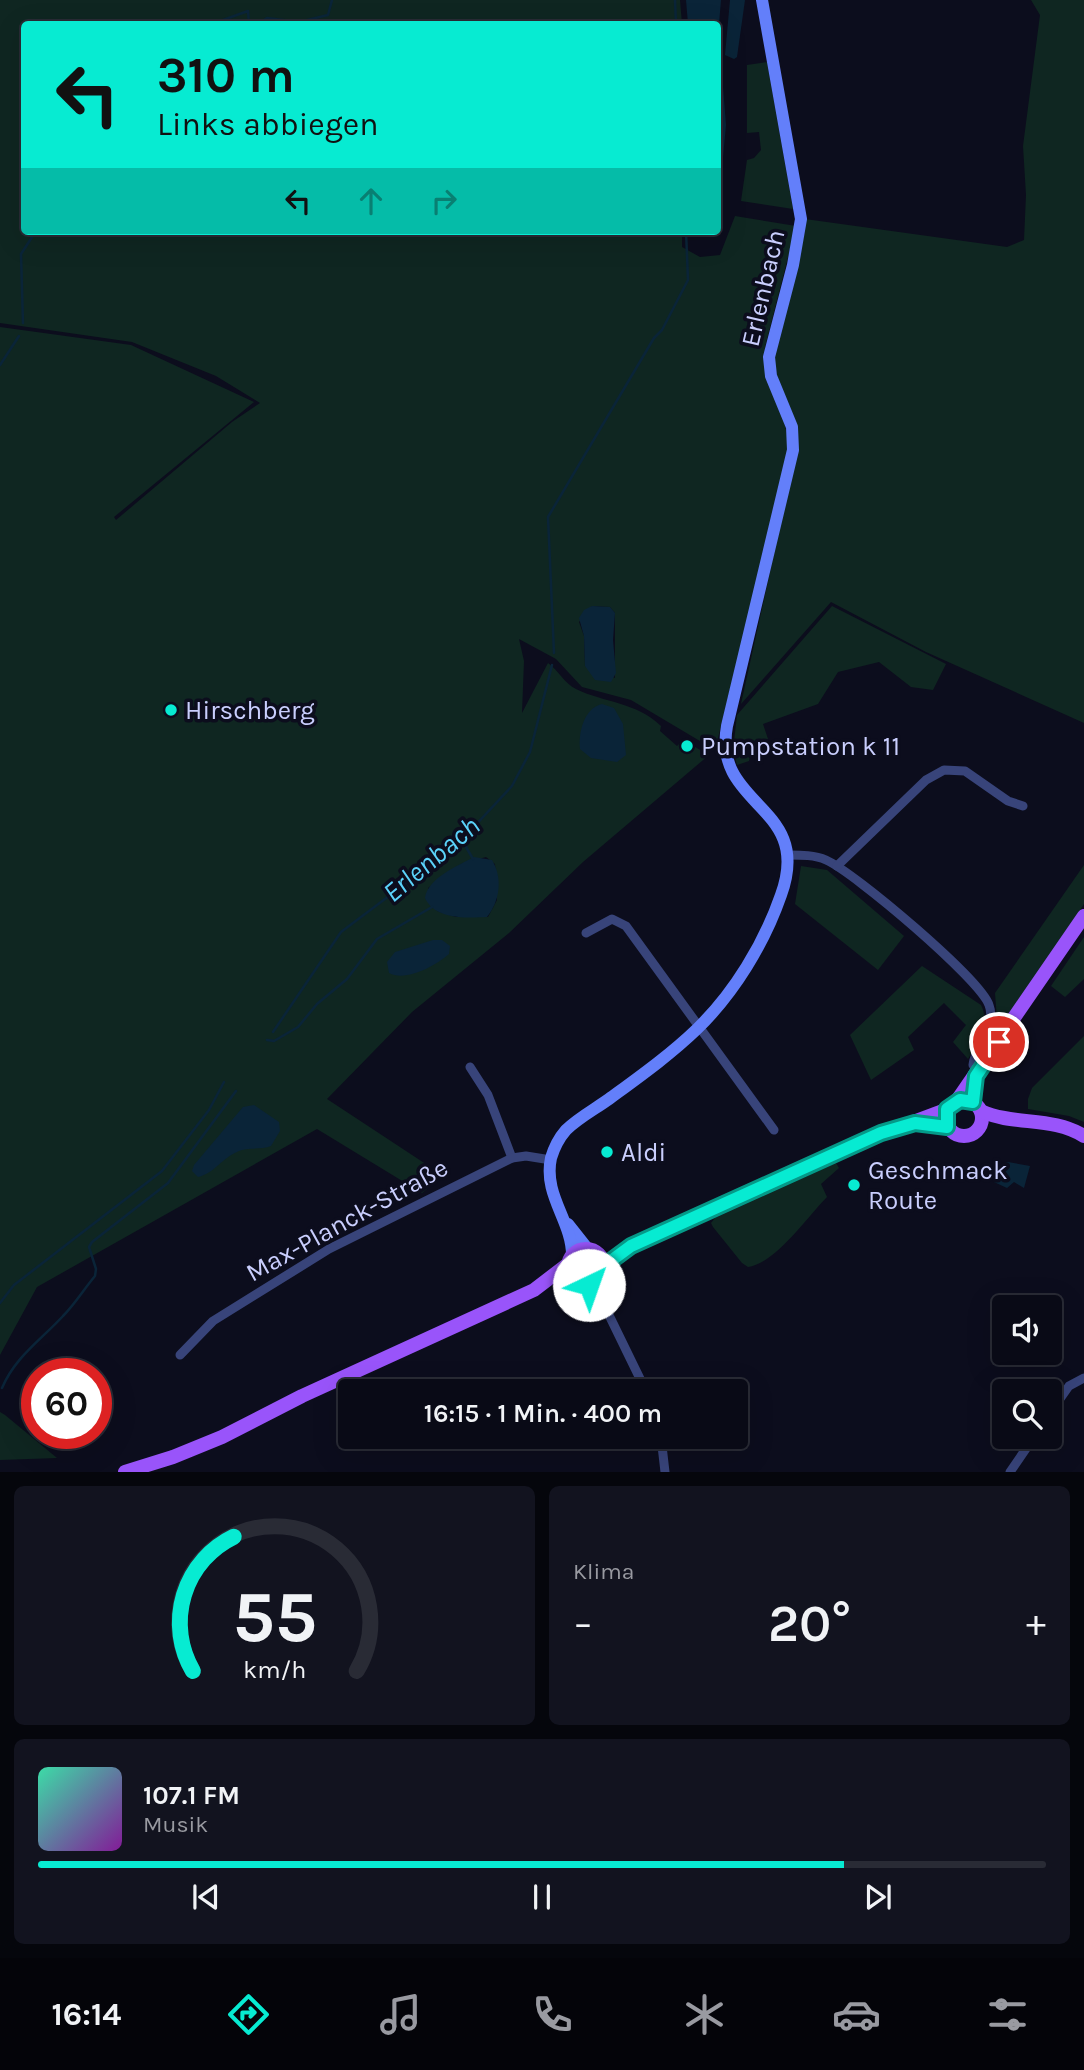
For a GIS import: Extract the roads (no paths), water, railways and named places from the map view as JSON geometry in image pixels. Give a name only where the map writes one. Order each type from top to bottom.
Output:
[{"type":"main road","points":[[947,1127],[952,1105],[977,1073],[1084,916]]},
{"type":"main road","points":[[977,1073],[979,1127]]},
{"type":"main road","points":[[125,1472],[173,1457],[222,1437],[315,1390],[534,1290],[570,1260],[592,1250],[631,1246],[849,1146],[915,1123],[952,1105],[977,1107],[1011,1119],[1053,1124],[1084,1136]]},
{"type":"main road","points":[[915,1123],[947,1127],[962,1136],[970,1135],[979,1127],[1011,1119]]},
{"type":"main road","points":[[534,1290],[580,1283],[594,1284],[631,1246]]},
{"type":"main road","points":[[592,1250],[603,1273]]},
{"type":"main road","points":[[570,1260],[580,1283]]},
{"type":"street","name":"Erlenbach","points":[[762,0],[801,219],[793,265],[769,357],[771,376],[792,428],[793,450],[727,726],[726,755],[738,783],[779,827],[789,855]]},
{"type":"street","points":[[837,866],[926,780],[944,770],[965,771],[1008,802],[1023,806]]},
{"type":"street","points":[[570,1260],[564,1220],[551,1189],[551,1160],[557,1143],[572,1125],[663,1058],[698,1027],[732,987],[761,941],[782,895],[789,855],[813,856],[837,866],[896,910],[986,1000],[990,1022],[974,1060],[977,1073]]},
{"type":"street","points":[[586,933],[607,921],[622,922],[774,1130]]},
{"type":"street","points":[[470,1067],[488,1095],[512,1158]]},
{"type":"street","name":"Max-Planck-Straße","points":[[180,1355],[213,1321],[329,1249],[512,1158],[526,1156],[551,1160]]},
{"type":"street","points":[[564,1220],[592,1250]]},
{"type":"street","points":[[603,1273],[608,1313]]},
{"type":"street","points":[[580,1283],[608,1313],[640,1379]]},
{"type":"street","points":[[1062,1396],[1069,1386],[1084,1378]]},
{"type":"street","points":[[662,1449],[664,1472]]},
{"type":"street","points":[[1010,1472],[1026,1449]]},
{"type":"water","points":[[686,0],[721,0],[719,21],[688,21]]},
{"type":"water","points":[[730,0],[745,0],[737,57],[734,59],[725,55]]},
{"type":"water","points":[[721,86],[723,86],[726,125],[722,168]]},
{"type":"water","points":[[592,606],[610,607],[615,613],[613,640],[616,673],[611,682],[595,680],[585,666],[584,636],[579,618],[584,610]]},
{"type":"water","points":[[602,704],[614,708],[623,724],[626,755],[617,762],[591,758],[580,749],[584,722],[591,710]]},
{"type":"water","points":[[474,857],[492,860],[498,874],[497,897],[487,917],[452,916],[436,910],[425,898],[432,884],[444,873]]},
{"type":"water","points":[[433,940],[442,940],[450,946],[449,954],[428,968],[412,974],[404,976],[389,973],[387,962],[395,952]]},
{"type":"water","points":[[254,1105],[279,1122],[280,1131],[271,1146],[237,1152],[198,1177],[192,1171],[194,1165],[243,1107]]},
{"type":"water","points":[[1008,1162],[1030,1166],[1024,1188],[1014,1182],[1007,1188],[994,1182],[999,1165]]},
{"type":"waterway","points":[[303,21],[328,15],[332,0]]},
{"type":"waterway","name":"Erlenbach","points":[[675,0],[676,21]]},
{"type":"waterway","points":[[220,21],[248,11],[249,21]]},
{"type":"waterway","points":[[262,21],[267,18],[291,21]]},
{"type":"waterway","points":[[23,323],[21,254],[33,235]]},
{"type":"waterway","name":"Erlenbach","points":[[554,653],[548,517],[654,338],[662,330],[688,280],[686,235]]},
{"type":"waterway","points":[[0,365],[19,336]]},
{"type":"waterway","name":"Erlenbach","points":[[273,1032],[341,932],[457,845],[512,786],[530,752],[552,665]]},
{"type":"waterway","points":[[462,840],[473,859]]},
{"type":"waterway","points":[[267,1040],[274,1041],[298,1027],[317,1004],[347,979],[377,939],[432,907]]},
{"type":"waterway","name":"Erlenbach","points":[[0,1303],[14,1285],[162,1171],[209,1110],[224,1082]]},
{"type":"waterway","points":[[2,1388],[21,1358],[67,1311],[95,1276],[96,1269],[89,1247],[92,1242],[168,1183],[236,1091]]},
{"type":"place","name":"Hirschberg","points":[[171,710]]},
{"type":"place","name":"Pumpstation k 11","points":[[687,746]]},
{"type":"place","name":"Aldi","points":[[607,1152]]},
{"type":"place","name":"Geschmack Route","points":[[854,1185]]}]
